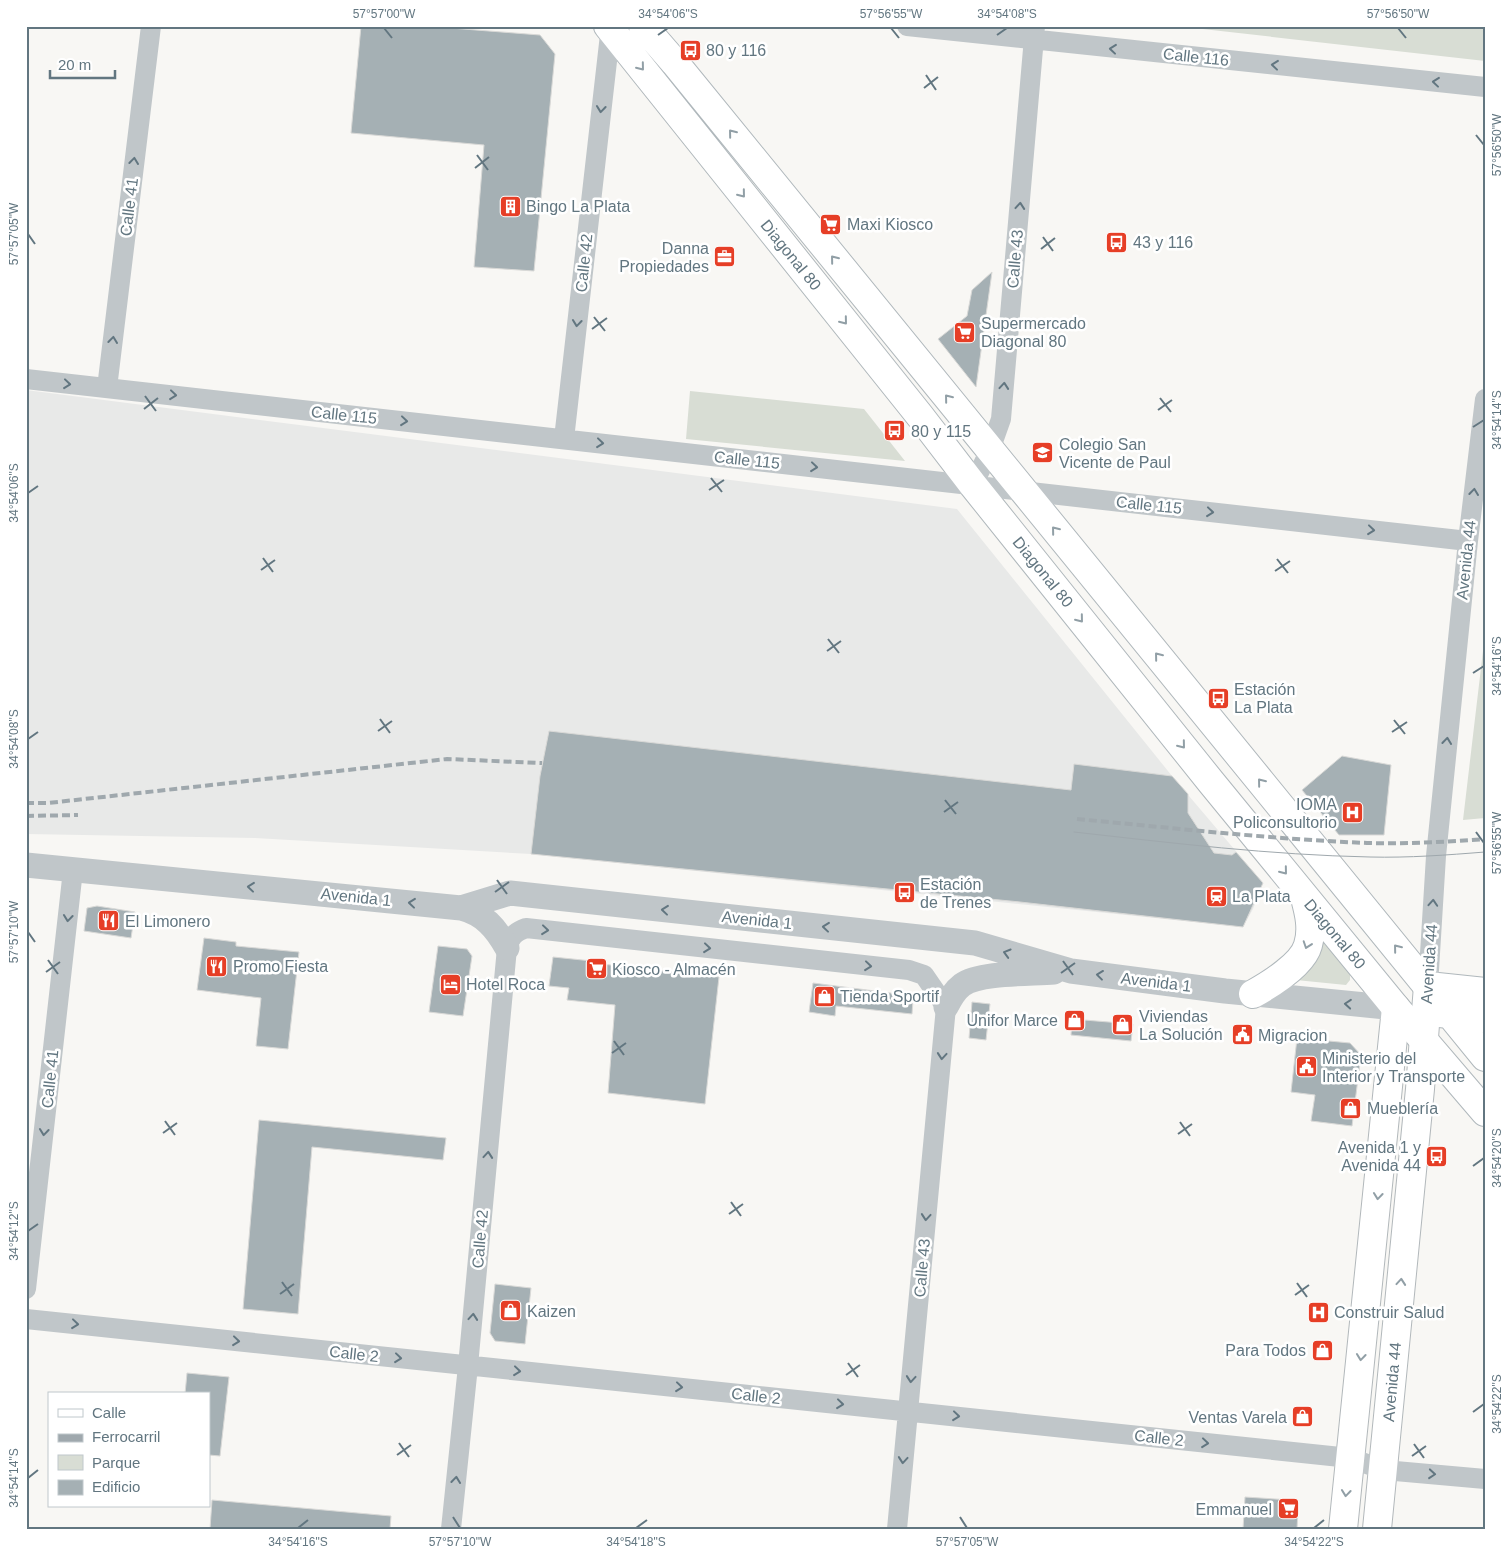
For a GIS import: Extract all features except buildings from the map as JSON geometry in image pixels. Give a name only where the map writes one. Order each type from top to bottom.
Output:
[{"type":"main road","name":"Diagonal 80","points":[[643,26],[681,70],[990,450],[1435,1004],[1485,1057]]},
{"type":"main road","name":"Diagonal 80","points":[[610,27],[973,485],[1305,898],[1485,1112]]},
{"type":"main road","points":[[1253,994],[1276,980],[1292,967],[1306,950],[1310,927],[1305,898]]},
{"type":"main road","name":"Avenida 1","points":[[1396,1008],[1435,1004],[1485,992]]},
{"type":"main road","name":"Avenida 1","points":[[1435,1004],[1485,1018]]},
{"type":"main road","name":"Avenida 44","points":[[1377,1529],[1424,1040],[1435,1004]]},
{"type":"main road","name":"Avenida 44","points":[[1343,1529],[1396,1008]]},
{"type":"street","name":"Calle 41","points":[[107,388],[151,26]]},
{"type":"street","name":"Calle 116","points":[[907,26],[1034,33],[1485,87]]},
{"type":"street","name":"Calle 42","points":[[564,440],[610,27]]},
{"type":"street","name":"Calle 43","points":[[973,485],[1002,419],[1034,33]]},
{"type":"street","name":"Calle 115","points":[[26,379],[1468,541]]},
{"type":"street","name":"Avenida 44","points":[[1435,1004],[1436,856],[1468,541],[1485,399]]},
{"type":"street","name":"Avenida 1","points":[[26,865],[461,908],[510,893],[520,894],[975,943],[1071,971],[1323,1002],[1396,1008]]},
{"type":"street","name":"Calle 41","points":[[26,1289],[73,870]]},
{"type":"street","points":[[461,908],[475,913],[486,920],[494,927],[507,948]]},
{"type":"street","name":"Avenida 1","points":[[507,948],[509,940],[514,934],[530,928],[909,970],[924,975],[946,1007]]},
{"type":"street","name":"Calle 42","points":[[451,1529],[507,948]]},
{"type":"street","points":[[946,1007],[957,990],[975,979],[1071,971]]},
{"type":"street","name":"Calle 43","points":[[897,1529],[946,1007]]},
{"type":"street","name":"Calle 2","points":[[26,1319],[1350,1458],[1384,1470],[1485,1478]]},
{"type":"shaded area","points":[[26,390],[957,509],[1172,776],[1263,883],[1253,909],[1243,927],[531,854],[255,838],[26,834]]},
{"type":"green space","points":[[1176,26],[1485,26],[1485,61]]},
{"type":"green space","points":[[690,391],[864,409],[905,461],[686,439]]},
{"type":"green space","points":[[1485,634],[1485,818],[1463,820]]},
{"type":"green space","points":[[1323,941],[1350,972],[1350,980],[1346,985],[1286,979]]},
{"type":"tram line","points":[[1074,832],[1222,848],[1333,856],[1399,857],[1485,852]]},
{"type":"railway","points":[[26,803],[48,803],[447,759],[542,763]]},
{"type":"railway","points":[[26,816],[78,815]]},
{"type":"railway","points":[[1077,819],[1258,836],[1367,843],[1485,839]]},
{"type":"place","name":"80 y 116","points":[[690,50]]},
{"type":"place","name":"Bingo La Plata","points":[[510,206]]},
{"type":"place","name":"Maxi Kiosco","points":[[831,224]]},
{"type":"place","name":"43 y 116","points":[[1117,242]]},
{"type":"place","name":"Danna Propiedades","points":[[725,257]]},
{"type":"place","name":"Supermercado Diagonal 80","points":[[965,332]]},
{"type":"place","name":"80 y 115","points":[[895,431]]},
{"type":"place","name":"Colegio San Vicente de Paul","points":[[1043,453]]},
{"type":"place","name":"Estación La Plata","points":[[1218,698]]},
{"type":"place","name":"IOMA Policonsultorio","points":[[1353,813]]},
{"type":"place","name":"Estación de Trenes","points":[[904,893]]},
{"type":"place","name":"La Plata","points":[[1216,896]]},
{"type":"place","name":"El Limonero","points":[[109,921]]},
{"type":"place","name":"Promo Fiesta","points":[[217,966]]},
{"type":"place","name":"Kiosco - Almacén","points":[[596,969]]},
{"type":"place","name":"Hotel Roca","points":[[450,984]]},
{"type":"place","name":"Tienda Sportif","points":[[824,996]]},
{"type":"place","name":"Unifor Marce","points":[[1074,1020]]},
{"type":"place","name":"Viviendas La Solución","points":[[1123,1025]]},
{"type":"place","name":"Migracion","points":[[1242,1035]]},
{"type":"place","name":"Ministerio del Interior y Transporte","points":[[1306,1067]]},
{"type":"place","name":"Mueblería","points":[[1351,1108]]},
{"type":"place","name":"Avenida 1 y Avenida 44","points":[[1437,1156]]},
{"type":"place","name":"Kaizen","points":[[511,1311]]},
{"type":"place","name":"Construir Salud","points":[[1318,1312]]},
{"type":"place","name":"Para Todos","points":[[1322,1350]]},
{"type":"place","name":"Ventas Varela","points":[[1303,1417]]},
{"type":"place","name":"Emmanuel","points":[[1288,1509]]}]
